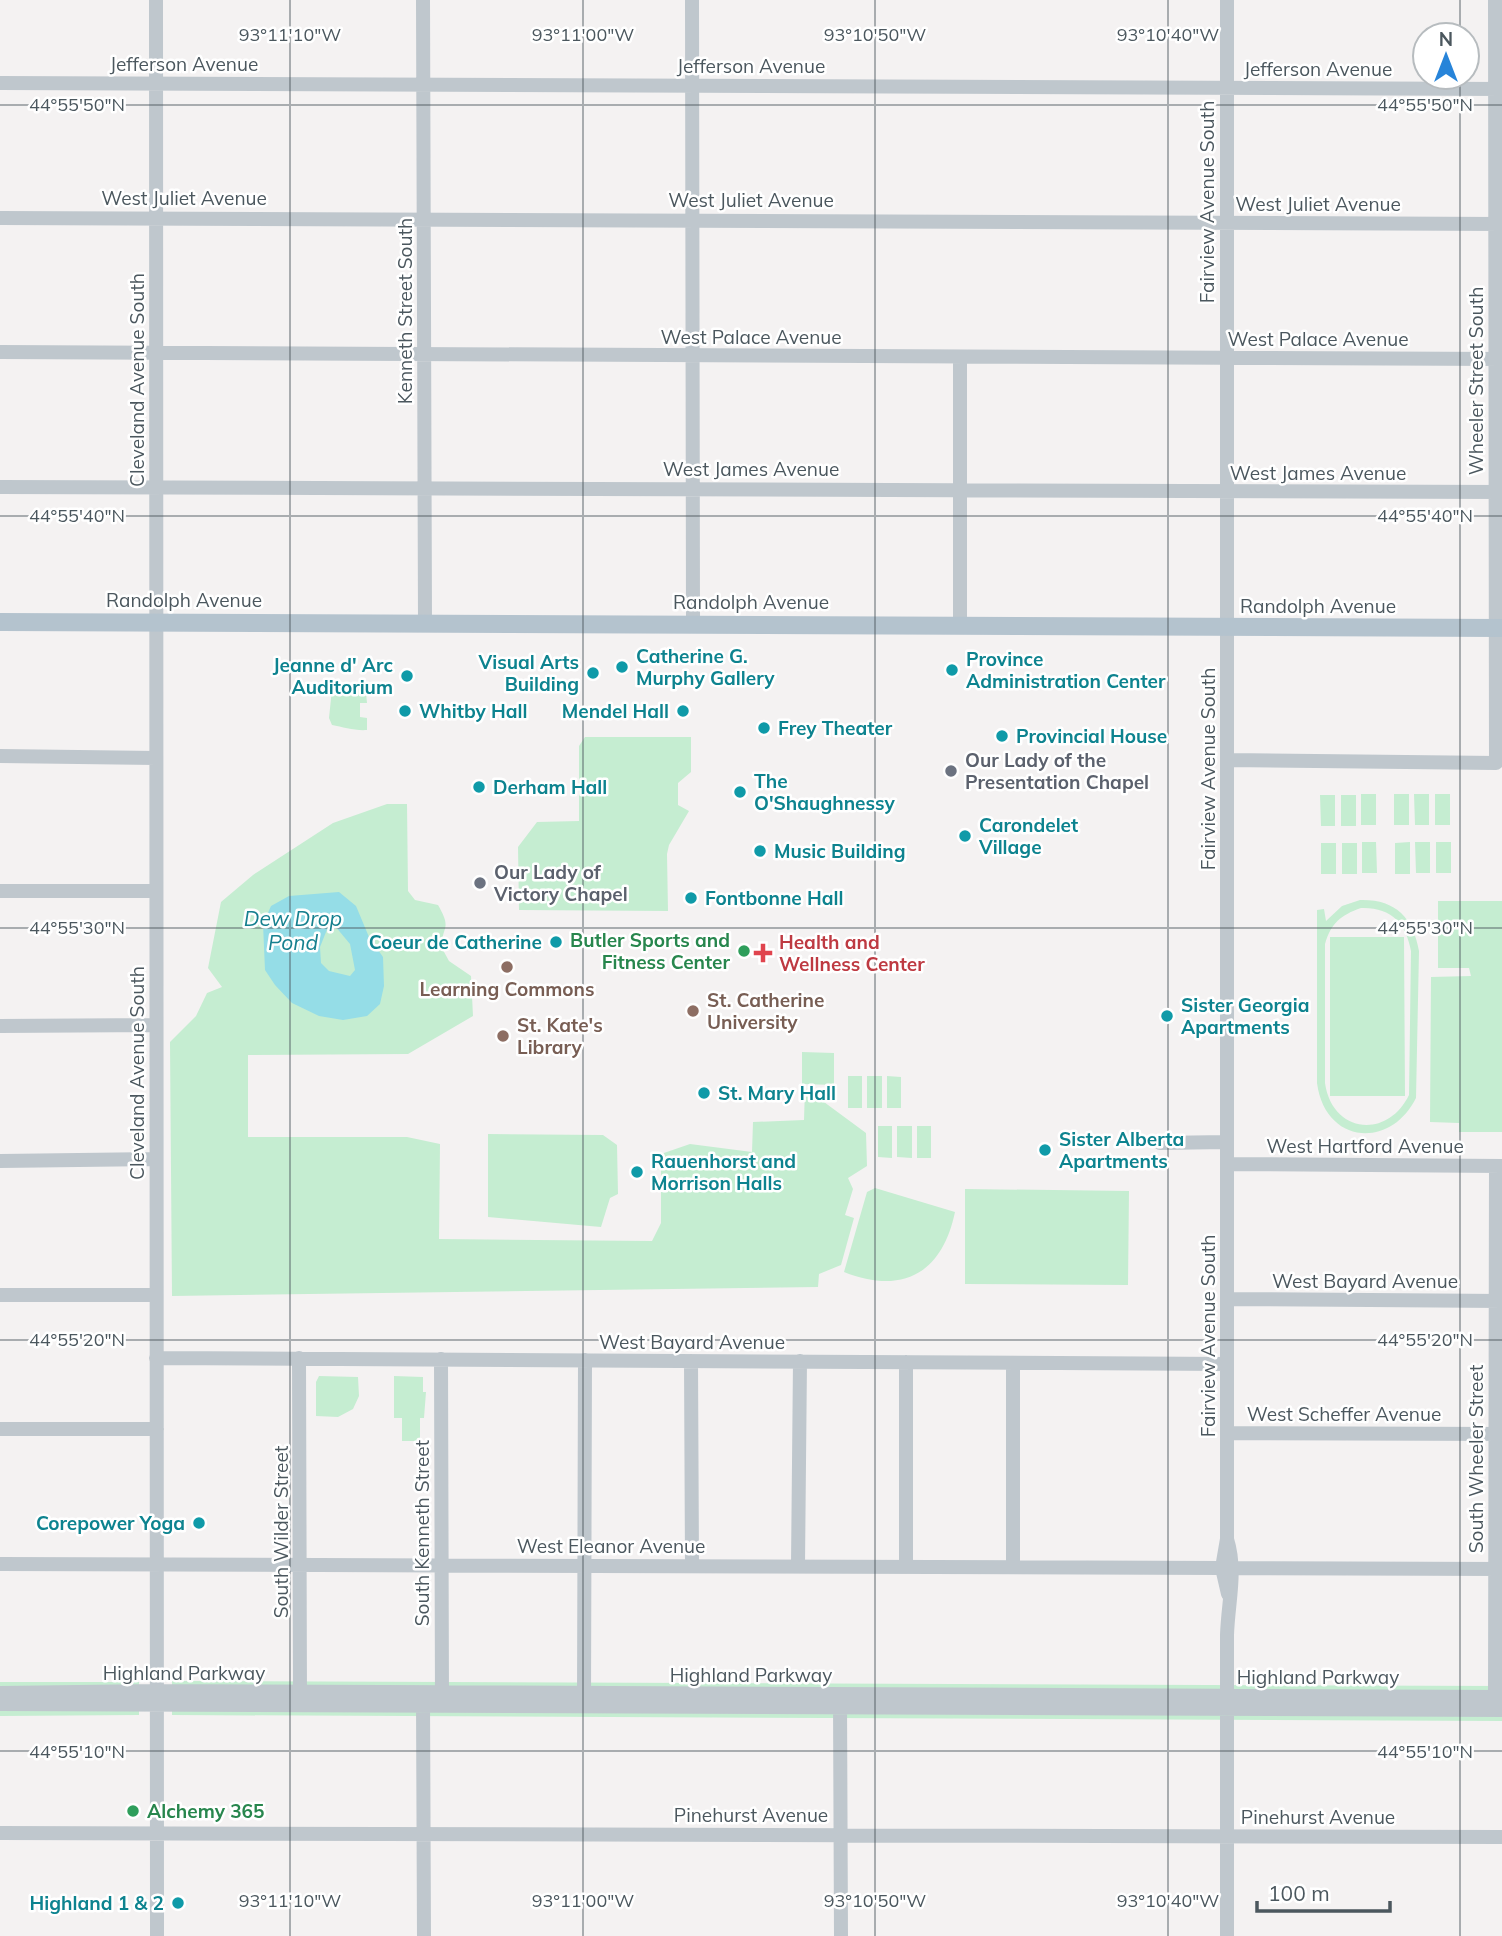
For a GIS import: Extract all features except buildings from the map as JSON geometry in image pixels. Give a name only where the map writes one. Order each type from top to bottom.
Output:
[{"type":"main road","name":"Randolph Avenue","points":[[0,622],[1499,628]]},
{"type":"street","name":"Cleveland Avenue South","points":[[156,0],[157,1936]]},
{"type":"street","name":"Kenneth Street South","points":[[424,0],[425,622]]},
{"type":"street","points":[[692,0],[693,623]]},
{"type":"street","name":"Fairview Avenue South","points":[[1227,0],[1227,1936]]},
{"type":"street","name":"Wheeler Street South","points":[[1228,761],[1496,763],[1499,628],[1499,89],[1495,0]]},
{"type":"street","name":"Jefferson Avenue","points":[[0,83],[1499,89]]},
{"type":"street","name":"West Juliet Avenue","points":[[0,218],[155,216],[1499,224]]},
{"type":"street","name":"West Palace Avenue","points":[[0,352],[1498,359]]},
{"type":"street","points":[[960,357],[960,624]]},
{"type":"street","name":"West James Avenue","points":[[0,486],[1498,492]]},
{"type":"street","points":[[0,756],[156,758]]},
{"type":"street","points":[[0,891],[155,891]]},
{"type":"street","points":[[0,1026],[156,1025]]},
{"type":"street","points":[[1160,1143],[1226,1142]]},
{"type":"street","points":[[0,1161],[156,1159]]},
{"type":"street","name":"West Hartford Avenue","points":[[1227,1164],[1499,1166]]},
{"type":"street","name":"South Wheeler Street","points":[[1498,1703],[1499,1166]]},
{"type":"street","points":[[0,1295],[156,1295]]},
{"type":"street","name":"West Bayard Avenue","points":[[1228,1299],[1499,1301]]},
{"type":"street","name":"West Bayard Avenue","points":[[156,1358],[1227,1364]]},
{"type":"street","name":"South Wilder Street","points":[[299,1358],[300,1698]]},
{"type":"street","name":"South Kenneth Street","points":[[441,1359],[442,1700]]},
{"type":"street","points":[[584,1700],[585,1360]]},
{"type":"street","points":[[691,1361],[692,1565]]},
{"type":"street","points":[[798,1565],[800,1361]]},
{"type":"street","points":[[906,1362],[906,1566]]},
{"type":"street","points":[[1013,1363],[1013,1566]]},
{"type":"street","points":[[0,1429],[157,1429]]},
{"type":"street","name":"West Scheffer Avenue","points":[[1227,1433],[1499,1434]]},
{"type":"street","name":"West Eleanor Avenue","points":[[0,1564],[1499,1569]]},
{"type":"street","name":"Highland Parkway","points":[[0,1693],[156,1698],[423,1700],[1498,1703]]},
{"type":"street","name":"Highland Parkway","points":[[0,1704],[156,1698]]},
{"type":"street","points":[[423,1700],[424,1936]]},
{"type":"street","points":[[840,1701],[841,1936]]},
{"type":"street","name":"Pinehurst Avenue","points":[[0,1833],[1502,1837]]},
{"type":"green space","points":[[339,686],[357,688],[366,693],[367,703],[360,703],[360,717],[367,718],[367,730],[332,725],[329,718],[332,689]]},
{"type":"green space","points":[[585,737],[691,737],[691,772],[678,783],[678,805],[689,811],[669,845],[667,854],[668,911],[519,910],[518,847],[537,822],[579,821],[579,746]]},
{"type":"green space","points":[[1361,794],[1376,794],[1376,825],[1361,825]]},
{"type":"green space","points":[[1394,794],[1409,794],[1409,825],[1394,825]]},
{"type":"green space","points":[[1414,794],[1429,794],[1429,825],[1415,825]]},
{"type":"green space","points":[[1435,794],[1450,794],[1450,825],[1435,825]]},
{"type":"green space","points":[[1320,795],[1335,795],[1335,826],[1321,826]]},
{"type":"green space","points":[[1341,795],[1356,795],[1356,826],[1341,826]]},
{"type":"green space","points":[[387,804],[407,804],[408,891],[415,900],[438,905],[443,914],[446,925],[443,950],[449,961],[471,976],[473,1016],[408,1054],[248,1055],[248,1137],[407,1137],[440,1144],[439,1239],[652,1241],[661,1223],[661,1154],[690,1144],[752,1152],[753,1122],[804,1120],[805,1088],[866,1133],[867,1166],[848,1178],[853,1189],[845,1215],[854,1218],[841,1265],[819,1274],[818,1287],[172,1296],[170,1042],[196,1016],[207,993],[222,987],[208,968],[221,902],[253,875],[333,823]]},
{"type":"green space","points":[[1362,842],[1376,842],[1377,873],[1362,873]]},
{"type":"green space","points":[[1410,842],[1410,874],[1395,874],[1395,843]]},
{"type":"green space","points":[[1415,842],[1430,842],[1430,873],[1416,873]]},
{"type":"green space","points":[[1436,842],[1451,842],[1451,873],[1436,873]]},
{"type":"green space","points":[[1321,843],[1336,843],[1336,874],[1321,874]]},
{"type":"green space","points":[[1342,843],[1357,843],[1357,874],[1342,874]]},
{"type":"green space","points":[[1360,900],[1392,907],[1407,920],[1419,951],[1416,1098],[1405,1115],[1391,1126],[1375,1132],[1360,1133],[1345,1128],[1332,1118],[1322,1103],[1317,1083],[1317,910],[1324,909],[1326,921],[1342,906]],"holes":[[[1361,908],[1372,908],[1389,914],[1401,925],[1411,951],[1409,1095],[1388,1119],[1361,1125],[1349,1121],[1338,1112],[1330,1100],[1325,1083],[1325,944],[1330,931],[1342,917]]]},
{"type":"green space","points":[[1438,901],[1502,901],[1502,1132],[1459,1132],[1459,1123],[1430,1122],[1431,977],[1471,976],[1469,968],[1438,968]]},
{"type":"green space","points":[[1330,937],[1404,937],[1405,1096],[1330,1096]]},
{"type":"green space","points":[[802,1052],[834,1053],[834,1085],[802,1084]]},
{"type":"green space","points":[[848,1076],[862,1076],[862,1108],[848,1108]]},
{"type":"green space","points":[[867,1076],[882,1076],[882,1108],[867,1108]]},
{"type":"green space","points":[[887,1076],[901,1077],[901,1108],[887,1108]]},
{"type":"green space","points":[[878,1126],[892,1126],[892,1158],[878,1157]]},
{"type":"green space","points":[[897,1126],[912,1126],[912,1158],[897,1157]]},
{"type":"green space","points":[[917,1126],[931,1126],[931,1158],[917,1158]]},
{"type":"green space","points":[[488,1134],[603,1135],[617,1145],[618,1194],[610,1198],[601,1227],[488,1217]]},
{"type":"green space","points":[[875,1188],[955,1212],[940,1251],[916,1274],[884,1281],[865,1279],[844,1272],[867,1192]]},
{"type":"green space","points":[[965,1189],[1129,1191],[1128,1285],[965,1284]]},
{"type":"green space","points":[[319,1376],[358,1377],[359,1396],[353,1409],[338,1417],[316,1416],[316,1382]]},
{"type":"green space","points":[[394,1376],[423,1377],[423,1392],[426,1392],[424,1418],[420,1418],[420,1441],[402,1441],[402,1418],[394,1418]]},
{"type":"green space","points":[[172,1681],[1502,1686],[1502,1721],[172,1715]]},
{"type":"green space","points":[[0,1682],[139,1682],[139,1715],[0,1716]]},
{"type":"water","name":"Dew Drop Pond","points":[[339,892],[356,906],[369,937],[383,957],[384,986],[380,1004],[367,1016],[343,1020],[319,1016],[292,1003],[265,970],[263,924],[271,906],[289,896]],"holes":[[[335,926],[350,944],[355,970],[350,976],[329,971],[321,963],[320,947],[328,927]]]},
{"type":"place","name":"Catherine G. Murphy Gallery","points":[[622,667]]},
{"type":"place","name":"Province Administration Center","points":[[952,670]]},
{"type":"place","name":"Visual Arts Building","points":[[593,673]]},
{"type":"place","name":"Jeanne d' Arc Auditorium","points":[[407,676]]},
{"type":"place","name":"Whitby Hall","points":[[405,711]]},
{"type":"place","name":"Mendel Hall","points":[[683,711]]},
{"type":"place","name":"Frey Theater","points":[[764,728]]},
{"type":"place","name":"Provincial House","points":[[1002,736]]},
{"type":"place","name":"Our Lady of the Presentation Chapel","points":[[951,771]]},
{"type":"place","name":"Derham Hall","points":[[479,787]]},
{"type":"place","name":"The O'Shaughnessy","points":[[740,792]]},
{"type":"place","name":"Carondelet Village","points":[[965,836]]},
{"type":"place","name":"Music Building","points":[[760,851]]},
{"type":"place","name":"Our Lady of Victory Chapel","points":[[480,883]]},
{"type":"place","name":"Fontbonne Hall","points":[[691,898]]},
{"type":"place","name":"Coeur de Catherine","points":[[556,942]]},
{"type":"place","name":"Butler Sports and Fitness Center","points":[[744,951]]},
{"type":"place","name":"Health and Wellness Center","points":[[763,953]]},
{"type":"place","name":"Learning Commons","points":[[507,967]]},
{"type":"place","name":"St. Catherine University","points":[[693,1011]]},
{"type":"place","name":"Sister Georgia Apartments","points":[[1167,1016]]},
{"type":"place","name":"St. Kate's Library","points":[[503,1036]]},
{"type":"place","name":"St. Mary Hall","points":[[704,1093]]},
{"type":"place","name":"Sister Alberta Apartments","points":[[1045,1150]]},
{"type":"place","name":"Rauenhorst and Morrison Halls","points":[[637,1172]]},
{"type":"place","name":"Corepower Yoga","points":[[199,1523]]},
{"type":"place","name":"Alchemy 365","points":[[133,1811]]},
{"type":"place","name":"Highland 1 & 2","points":[[178,1903]]}]
